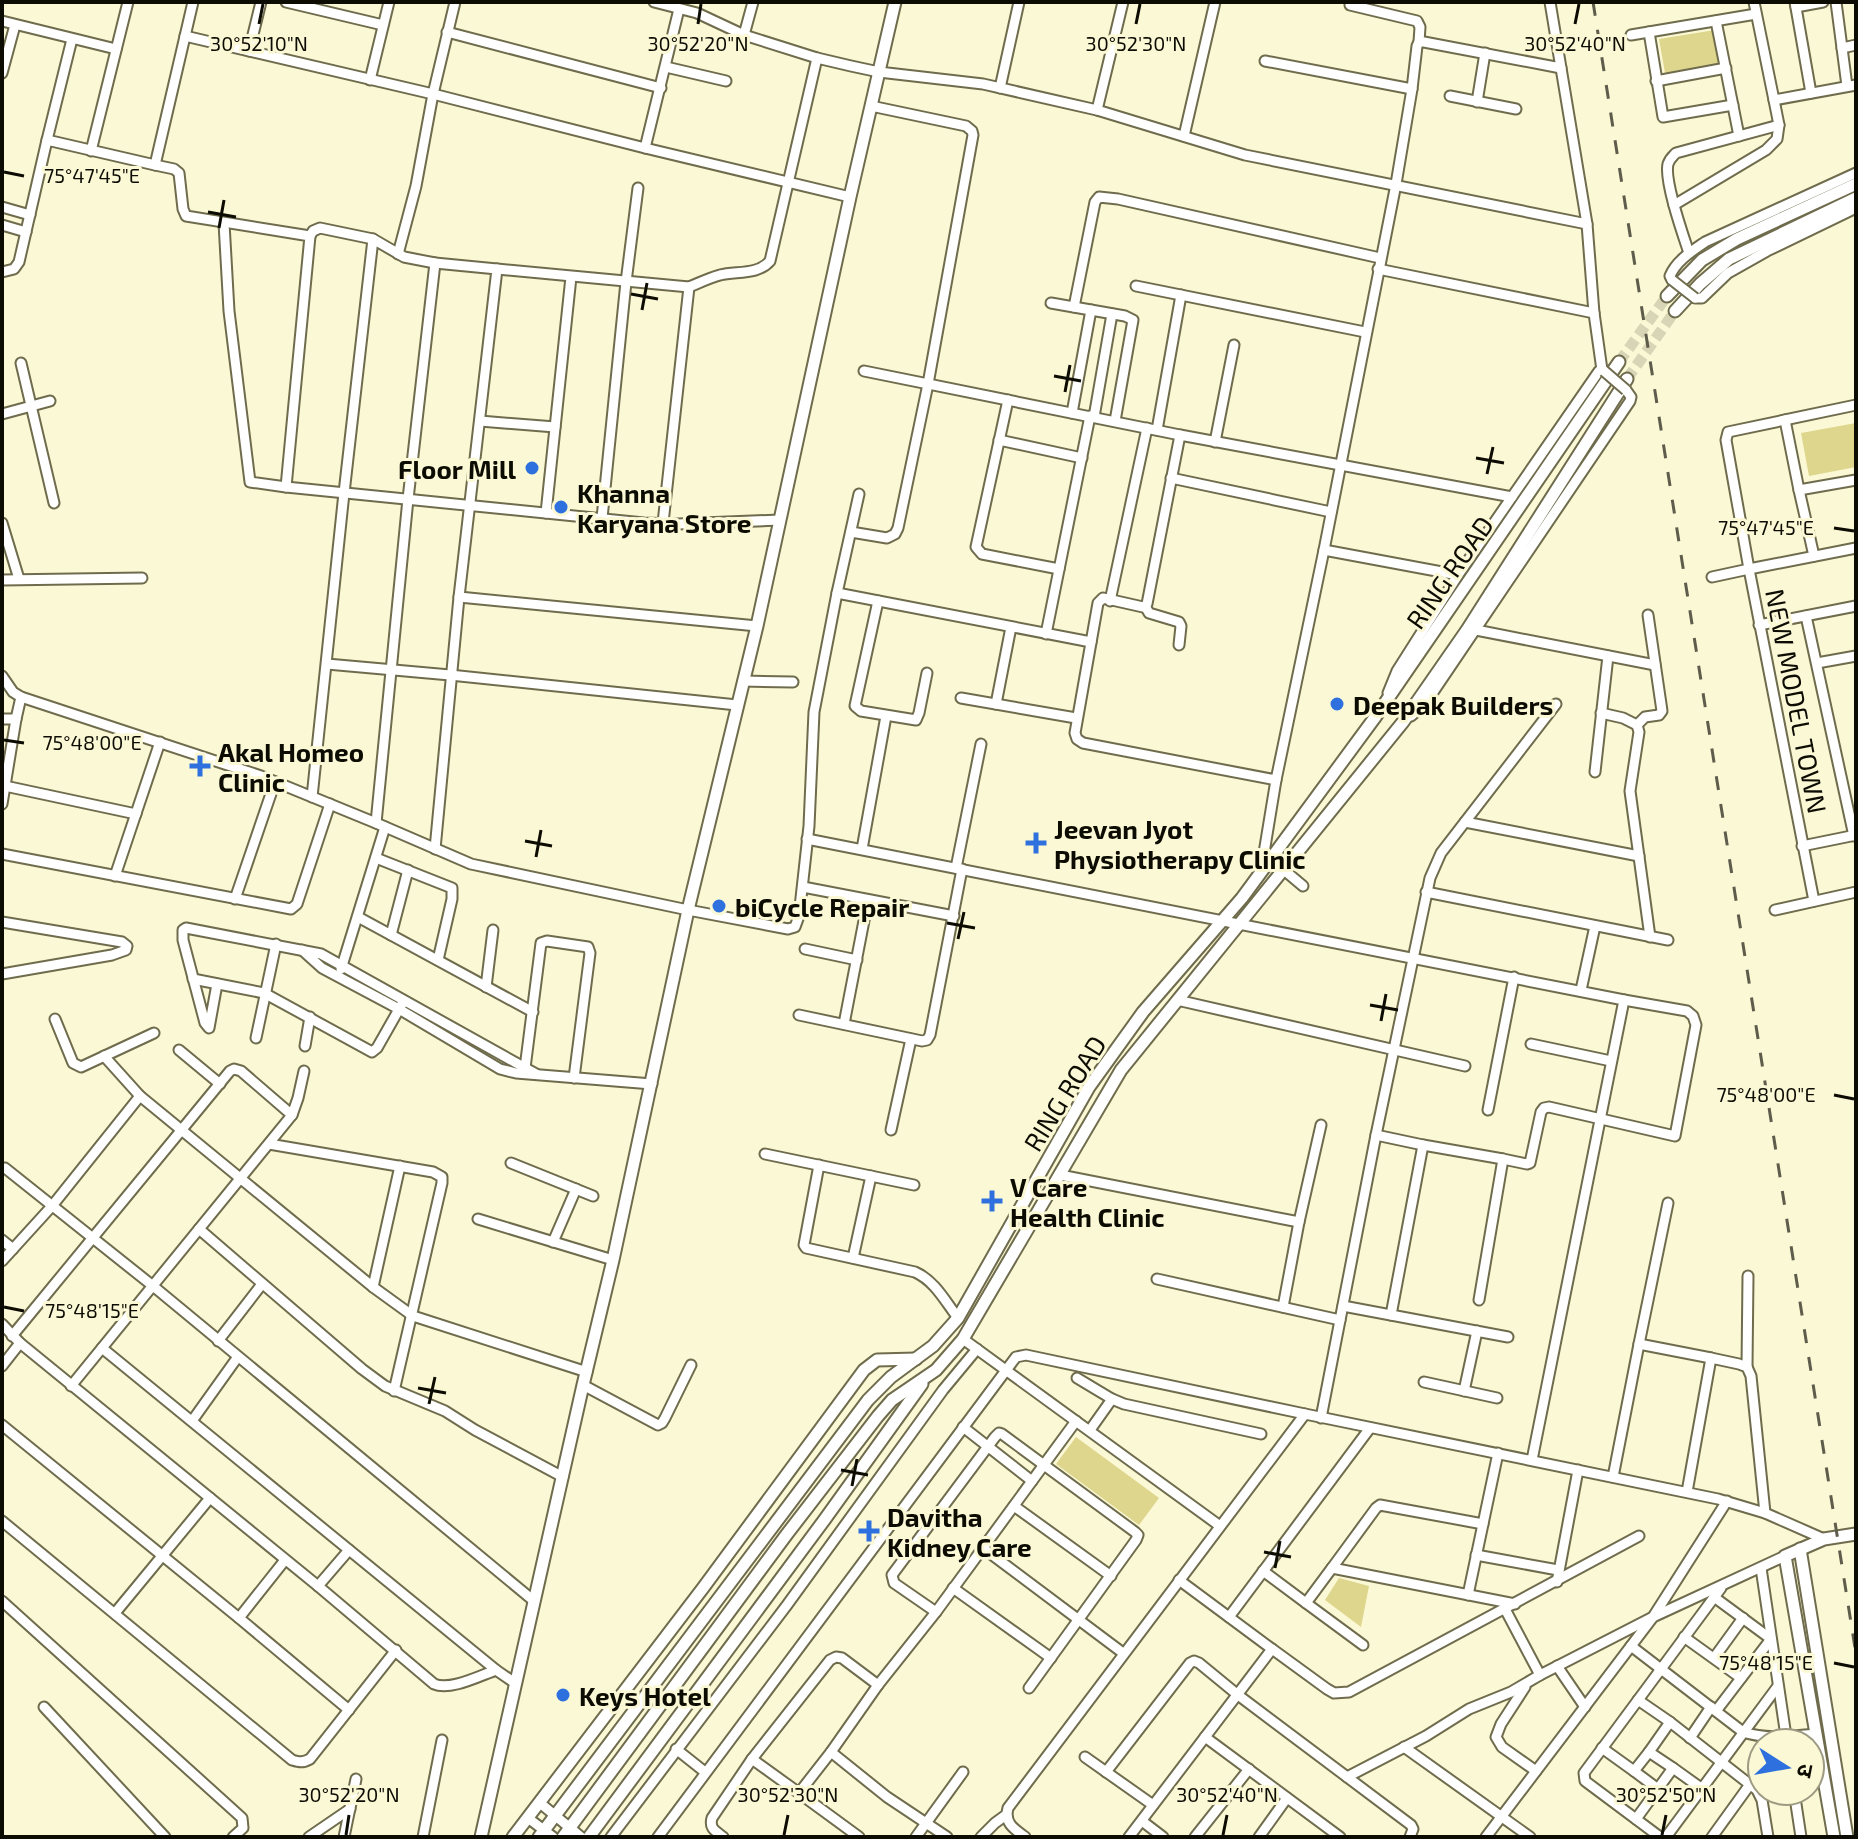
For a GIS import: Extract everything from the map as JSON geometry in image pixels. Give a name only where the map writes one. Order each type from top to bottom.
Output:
[{"type":"street","points":[[91,151],[128,2]]},
{"type":"street","points":[[155,165],[193,2]]},
{"type":"street","points":[[249,51],[261,2]]},
{"type":"street","points":[[286,2],[383,25]]},
{"type":"street","points":[[370,80],[389,2]]},
{"type":"street","points":[[398,254],[416,186],[433,94],[455,2]]},
{"type":"street","points":[[654,2],[697,13],[744,35],[817,58],[879,72],[1000,88],[1097,110],[1245,155],[1587,224]]},
{"type":"street","points":[[744,35],[753,2]]},
{"type":"street","points":[[481,1837],[613,1260],[688,910],[757,626],[895,2]]},
{"type":"street","points":[[1000,88],[1019,2]]},
{"type":"street","points":[[1097,110],[1123,2]]},
{"type":"street","points":[[1184,136],[1215,2]]},
{"type":"street","points":[[1550,2],[1587,224],[1594,313],[1603,371]]},
{"type":"street","points":[[1674,205],[1766,150],[1777,139],[1779,125],[1754,2]]},
{"type":"street","points":[[1811,93],[1795,4],[1823,2]]},
{"type":"street","points":[[1774,100],[1852,86],[1842,48],[1836,2]]},
{"type":"street","points":[[1261,872],[1276,780],[1396,184],[1419,42],[1420,27],[1417,21],[1350,5]]},
{"type":"street","points":[[645,148],[679,9]]},
{"type":"street","points":[[1631,35],[1756,14]]},
{"type":"street","points":[[2,21],[116,49]]},
{"type":"street","points":[[1716,21],[1739,136]]},
{"type":"street","points":[[2,73],[15,25]]},
{"type":"street","points":[[447,32],[661,88]]},
{"type":"street","points":[[1649,32],[1664,117],[1733,105]]},
{"type":"street","points":[[185,36],[850,197]]},
{"type":"street","points":[[2,272],[17,266],[72,39]]},
{"type":"street","points":[[1419,42],[1561,68]]},
{"type":"street","points":[[1842,48],[1856,45]]},
{"type":"street","points":[[1477,102],[1485,53]]},
{"type":"street","points":[[286,487],[310,236],[313,231],[320,228],[373,239],[398,254],[435,263],[626,282],[689,287],[716,276],[764,267],[773,253],[817,58]]},
{"type":"street","points":[[1265,61],[1412,89]]},
{"type":"street","points":[[666,67],[726,81]]},
{"type":"street","points":[[1656,81],[1726,68]]},
{"type":"street","points":[[1450,96],[1516,109]]},
{"type":"street","points":[[851,532],[887,538],[895,534],[898,528],[928,384],[973,135],[966,126],[871,106]]},
{"type":"street","points":[[1689,253],[1674,205],[1667,166],[1672,156],[1779,125]]},
{"type":"street","points":[[47,140],[174,169],[179,173],[186,216],[310,236]]},
{"type":"street","points":[[1856,173],[1705,242],[1689,253],[1670,276],[1695,298],[1702,298],[1728,273],[1856,208]]},
{"type":"street","points":[[1667,296],[1702,260],[1725,246],[1856,184]]},
{"type":"street","points":[[602,518],[638,188]]},
{"type":"street","points":[[1074,307],[1095,202],[1099,197],[1380,258]]},
{"type":"street","points":[[1675,311],[1729,259],[1856,198]]},
{"type":"street","points":[[2,207],[30,215]]},
{"type":"street","points":[[224,223],[229,311],[250,482],[663,523],[780,520]]},
{"type":"street","points":[[2,225],[26,232]]},
{"type":"street","points":[[312,797],[373,239]]},
{"type":"street","points":[[339,976],[376,858],[391,670],[435,263]]},
{"type":"street","points":[[435,849],[450,675],[497,269]]},
{"type":"street","points":[[1378,269],[1594,313]]},
{"type":"street","points":[[546,513],[571,277]]},
{"type":"street","points":[[1136,286],[1365,332]]},
{"type":"street","points":[[663,523],[689,287]]},
{"type":"street","points":[[1110,601],[1181,295]]},
{"type":"street","points":[[1051,303],[1131,318],[1133,323],[1115,421]]},
{"type":"street","points":[[1072,413],[1091,310]]},
{"type":"street","points":[[1046,634],[1112,314]]},
{"type":"street","points":[[1215,442],[1234,345]]},
{"type":"street","name":"RING ROAD","points":[[545,1835],[556,1815],[868,1400],[878,1388],[933,1346],[958,1318],[1089,1087],[1143,1012],[1225,920],[1384,704],[1619,362]]},
{"type":"street","points":[[21,363],[54,503]]},
{"type":"street","points":[[864,371],[1215,442],[1512,497]]},
{"type":"street","points":[[1384,704],[1397,671],[1458,575],[1599,371],[1626,385],[1630,401],[1425,704],[1403,722]]},
{"type":"street","name":"RING ROAD","points":[[567,1832],[878,1416],[892,1400],[936,1370],[963,1339],[1121,1070],[1403,722],[1467,630],[1626,385]]},
{"type":"street","points":[[1008,400],[976,547],[982,554],[1059,569]]},
{"type":"street","points":[[2,414],[50,401]]},
{"type":"street","points":[[1712,577],[1749,569],[1726,436],[1730,431],[1856,405]]},
{"type":"street","points":[[1785,420],[1814,556]]},
{"type":"street","points":[[480,421],[555,427]]},
{"type":"street","points":[[1179,645],[1179,622],[1149,613],[1145,606],[1180,435]]},
{"type":"street","points":[[999,440],[1082,458]]},
{"type":"street","points":[[1171,478],[1331,512]]},
{"type":"street","points":[[1799,490],[1856,480]]},
{"type":"street","points":[[2,676],[13,692],[21,697],[275,782],[471,864],[788,929],[798,923],[803,887],[814,712],[859,494]]},
{"type":"street","points":[[2,523],[19,579]]},
{"type":"street","name":"NEW MODEL TOWN","points":[[1814,901],[1749,569],[1856,548]]},
{"type":"street","points":[[1324,550],[1458,575]]},
{"type":"street","points":[[2,580],[142,578]]},
{"type":"street","points":[[837,593],[1091,642]]},
{"type":"street","points":[[459,597],[757,626]]},
{"type":"street","points":[[1145,606],[1103,598],[1098,603],[1076,718],[1077,739],[1083,743],[1276,780]]},
{"type":"street","points":[[878,601],[855,706],[861,711],[916,720],[927,673]]},
{"type":"street","points":[[1759,625],[1856,606]]},
{"type":"street","points":[[1637,725],[1645,717],[1662,713],[1648,615]]},
{"type":"street","points":[[1802,846],[1855,835],[1806,616]]},
{"type":"street","points":[[996,704],[1011,627]]},
{"type":"street","points":[[1476,630],[1655,665]]},
{"type":"street","points":[[1595,772],[1608,656]]},
{"type":"street","points":[[1817,663],[1856,656]]},
{"type":"street","points":[[327,664],[737,705]]},
{"type":"street","points":[[743,681],[793,682]]},
{"type":"street","points":[[2,804],[4,774],[21,697]]},
{"type":"street","points":[[961,698],[1076,718]]},
{"type":"street","points":[[1321,1418],[1393,1050],[1434,864],[1556,704]]},
{"type":"street","points":[[1601,713],[1623,718],[1637,725],[1639,732],[1630,791],[1650,937]]},
{"type":"street","points":[[862,849],[886,716]]},
{"type":"street","points":[[2,719],[16,719]]},
{"type":"street","points":[[115,876],[160,742]]},
{"type":"street","points":[[799,1015],[927,1040],[954,916],[959,868],[981,744]]},
{"type":"street","points":[[235,899],[275,782]]},
{"type":"street","points":[[1843,787],[1856,785]]},
{"type":"street","points":[[5,786],[136,814]]},
{"type":"street","points":[[2,854],[286,909],[295,908],[330,804]]},
{"type":"street","points":[[1465,822],[1639,856]]},
{"type":"street","points":[[807,839],[1687,1011],[1693,1016],[1696,1025],[1675,1136],[1549,1107],[1541,1112],[1530,1163],[1527,1164],[1376,1135]]},
{"type":"street","points":[[376,858],[449,886],[453,892],[438,960]]},
{"type":"street","points":[[391,935],[408,870]]},
{"type":"street","points":[[1284,870],[1303,886]]},
{"type":"street","points":[[803,887],[954,916]]},
{"type":"street","points":[[1426,892],[1668,940]]},
{"type":"street","points":[[1775,910],[1856,892]]},
{"type":"street","points":[[844,1024],[868,900]]},
{"type":"street","points":[[358,917],[533,1012]]},
{"type":"street","points":[[2,922],[122,942],[127,946],[122,953],[2,974]]},
{"type":"street","points":[[1581,990],[1595,926]]},
{"type":"street","points":[[217,984],[209,1028],[205,1023],[183,940],[183,930],[186,928],[321,954],[500,1069],[516,1073],[652,1084]]},
{"type":"street","points":[[486,987],[493,930]]},
{"type":"street","points":[[525,1068],[541,943],[547,941],[588,947],[590,953],[574,1078]]},
{"type":"street","points":[[256,1038],[276,944]]},
{"type":"street","points":[[805,949],[857,960]]},
{"type":"street","points":[[302,950],[322,968],[470,1036],[536,1074]]},
{"type":"street","points":[[1488,1110],[1514,977]]},
{"type":"street","points":[[193,979],[264,993],[372,1052],[402,1005]]},
{"type":"street","points":[[1177,1000],[1465,1066]]},
{"type":"street","points":[[1532,1460],[1624,1000]]},
{"type":"street","points":[[305,1046],[310,1017]]},
{"type":"street","points":[[55,1019],[77,1066],[84,1066],[154,1033]]},
{"type":"street","points":[[464,1048],[470,1036]]},
{"type":"street","points":[[891,1130],[911,1039]]},
{"type":"street","points":[[1531,1044],[1611,1061]]},
{"type":"street","points":[[179,1050],[220,1084]]},
{"type":"street","points":[[104,1056],[140,1096],[373,1287],[413,1316],[587,1372]]},
{"type":"street","points":[[2,1366],[16,1339],[92,1239],[230,1071],[238,1069],[292,1115]]},
{"type":"street","points":[[71,1386],[292,1115],[304,1071]]},
{"type":"street","points":[[2,1261],[52,1206],[140,1096]]},
{"type":"street","points":[[1283,1307],[1321,1125]]},
{"type":"street","points":[[269,1144],[433,1172],[442,1177],[394,1391]]},
{"type":"street","points":[[1391,1315],[1423,1145]]},
{"type":"street","points":[[765,1154],[914,1185]]},
{"type":"street","points":[[1479,1300],[1503,1159]]},
{"type":"street","points":[[511,1163],[593,1196]]},
{"type":"street","points":[[819,1165],[804,1245],[809,1250],[903,1268],[926,1277],[958,1318]]},
{"type":"street","points":[[373,1287],[400,1166]]},
{"type":"street","points":[[5,1168],[153,1286],[534,1601]]},
{"type":"street","points":[[1060,1175],[1299,1222]]},
{"type":"street","points":[[853,1258],[871,1176]]},
{"type":"street","points":[[553,1242],[576,1189]]},
{"type":"street","points":[[1613,1477],[1668,1203]]},
{"type":"street","points":[[478,1219],[613,1260]]},
{"type":"street","points":[[199,1229],[362,1369],[394,1391],[445,1411],[563,1477]]},
{"type":"street","points":[[2,1240],[13,1249]]},
{"type":"street","points":[[1748,1276],[1747,1367],[1751,1376],[1765,1513]]},
{"type":"street","points":[[1157,1279],[1340,1320]]},
{"type":"street","points":[[218,1341],[262,1284]]},
{"type":"street","points":[[1343,1306],[1508,1337]]},
{"type":"street","points":[[2,1324],[71,1386],[439,1687],[496,1670]]},
{"type":"street","points":[[1464,1391],[1477,1331]]},
{"type":"street","points":[[963,1339],[1220,1526]]},
{"type":"street","points":[[1639,1344],[1747,1367]]},
{"type":"street","points":[[102,1348],[515,1683]]},
{"type":"street","points":[[611,1837],[787,1605],[943,1390],[977,1349]]},
{"type":"street","points":[[658,1837],[1016,1357],[1026,1355],[1727,1501],[1765,1513],[1824,1539]]},
{"type":"street","points":[[192,1421],[237,1358]]},
{"type":"street","points":[[1687,1492],[1711,1358]]},
{"type":"street","points":[[513,1837],[864,1370],[877,1360],[916,1359]]},
{"type":"street","points":[[583,1385],[658,1425],[665,1418],[691,1365]]},
{"type":"street","points":[[1077,1378],[1112,1399],[1136,1407],[1261,1434]]},
{"type":"street","points":[[589,1837],[924,1380]]},
{"type":"street","points":[[1424,1382],[1497,1398]]},
{"type":"street","points":[[1090,1430],[1112,1399]]},
{"type":"street","points":[[981,1837],[1006,1815],[1008,1808],[1123,1653],[1305,1414]]},
{"type":"street","points":[[799,1793],[1076,1421]]},
{"type":"street","points":[[2,1425],[349,1710]]},
{"type":"street","points":[[963,1427],[1032,1481]]},
{"type":"street","points":[[1229,1617],[1370,1428]]},
{"type":"street","points":[[936,1612],[894,1583],[892,1575],[988,1446],[999,1433],[1002,1434],[1138,1535],[1029,1688]]},
{"type":"street","points":[[1468,1595],[1498,1453]]},
{"type":"street","points":[[1557,1582],[1578,1470]]},
{"type":"street","points":[[115,1613],[210,1498]]},
{"type":"street","points":[[1486,1837],[1653,1617],[1727,1501]]},
{"type":"street","points":[[1306,1603],[1380,1505],[1483,1524]]},
{"type":"street","points":[[1014,1506],[1111,1576]]},
{"type":"street","points":[[2,1521],[298,1762],[310,1759],[396,1650]]},
{"type":"street","points":[[1347,1777],[1469,1709],[1527,1684],[1653,1617],[1824,1539],[1856,1534]]},
{"type":"street","points":[[1179,1580],[1327,1689],[1341,1694],[1639,1536]]},
{"type":"street","points":[[983,1548],[1123,1653]]},
{"type":"street","points":[[1800,1549],[1847,1837]]},
{"type":"street","points":[[318,1586],[349,1550]]},
{"type":"street","points":[[1476,1555],[1558,1570]]},
{"type":"street","points":[[1785,1556],[1815,1727]]},
{"type":"street","points":[[239,1618],[285,1560]]},
{"type":"street","points":[[1332,1568],[1510,1606]]},
{"type":"street","points":[[1761,1568],[1784,1727]]},
{"type":"street","points":[[1263,1571],[1363,1645]]},
{"type":"street","points":[[1722,1586],[1584,1773],[1585,1781],[1663,1837],[1778,1686]]},
{"type":"street","points":[[953,1588],[1051,1658]]},
{"type":"street","points":[[770,1592],[787,1605]]},
{"type":"street","points":[[1714,1597],[1771,1639]]},
{"type":"street","points":[[2,1601],[242,1818],[243,1828],[233,1837]]},
{"type":"street","points":[[1510,1606],[1540,1675]]},
{"type":"street","points":[[1714,1658],[1743,1618]]},
{"type":"street","points":[[1684,1637],[1741,1678]]},
{"type":"street","points":[[1690,1738],[1771,1639]]},
{"type":"street","points":[[1631,1646],[1746,1733]]},
{"type":"street","points":[[1129,1837],[1272,1649]]},
{"type":"street","points":[[723,1837],[712,1829],[712,1818],[752,1759],[830,1660],[842,1658],[878,1685]]},
{"type":"street","points":[[1106,1772],[1194,1661],[1411,1825],[1410,1837]]},
{"type":"street","points":[[1557,1666],[1585,1707]]},
{"type":"street","points":[[1527,1684],[1496,1737],[1502,1747],[1536,1771]]},
{"type":"street","points":[[625,1691],[639,1704]]},
{"type":"street","points":[[1638,1700],[1746,1779]]},
{"type":"street","points":[[44,1707],[165,1837]]},
{"type":"street","points":[[1634,1771],[1670,1722]]},
{"type":"street","points":[[1205,1737],[1340,1837]]},
{"type":"street","points":[[423,1837],[442,1740]]},
{"type":"street","points":[[1404,1747],[1530,1837]]},
{"type":"street","points":[[1602,1748],[1658,1789]]},
{"type":"street","points":[[676,1749],[705,1772]]},
{"type":"street","points":[[831,1752],[887,1797],[947,1837]]},
{"type":"street","points":[[1649,1752],[1701,1788]]},
{"type":"street","points":[[1085,1757],[1153,1805]]},
{"type":"street","points":[[752,1759],[859,1837]]},
{"type":"street","points":[[1636,1819],[1673,1768]]},
{"type":"street","points":[[1195,1837],[1249,1769]]},
{"type":"street","points":[[916,1837],[963,1772]]},
{"type":"street","points":[[344,1837],[356,1779]]},
{"type":"street","points":[[1712,1837],[1746,1790]]},
{"type":"street","points":[[1826,1791],[1834,1837]]},
{"type":"street","points":[[1259,1837],[1287,1798]]},
{"type":"street","points":[[540,1803],[556,1815],[567,1832],[581,1837]]},
{"type":"street","points":[[1763,1807],[1768,1837]]},
{"type":"street","points":[[1796,1807],[1801,1837]]},
{"type":"street","points":[[309,1837],[350,1809]]},
{"type":"street","points":[[1006,1815],[1011,1826],[1025,1837]]},
{"type":"street","points":[[528,1818],[545,1835]]},
{"type":"street","points":[[1142,1821],[1163,1837]]},
{"type":"shaded area","points":[[1715,30],[1720,64],[1665,73],[1659,39]]},
{"type":"shaded area","points":[[1856,423],[1856,467],[1809,476],[1801,433]]},
{"type":"shaded area","points":[[1076,1437],[1159,1498],[1139,1525],[1056,1464]]},
{"type":"shaded area","points":[[1339,1578],[1369,1586],[1361,1627],[1325,1600]]},
{"type":"tunnel","points":[[1619,362],[1667,296]]},
{"type":"tunnel","points":[[1627,379],[1675,311]]},
{"type":"railway","points":[[1593,2],[1856,1654]]},
{"type":"place","name":"Floor Mill","points":[[532,468]]},
{"type":"place","name":"Khanna Karyana Store","points":[[561,507]]},
{"type":"place","name":"Deepak Builders","points":[[1337,704]]},
{"type":"place","name":"Akal Homeo Clinic","points":[[200,766]]},
{"type":"place","name":"Jeevan Jyot Physiotherapy Clinic","points":[[1036,843]]},
{"type":"place","name":"biCycle Repair","points":[[719,906]]},
{"type":"place","name":"V Care Health Clinic","points":[[992,1201]]},
{"type":"place","name":"Davitha Kidney Care","points":[[869,1531]]},
{"type":"place","name":"Keys Hotel","points":[[563,1695]]}]
